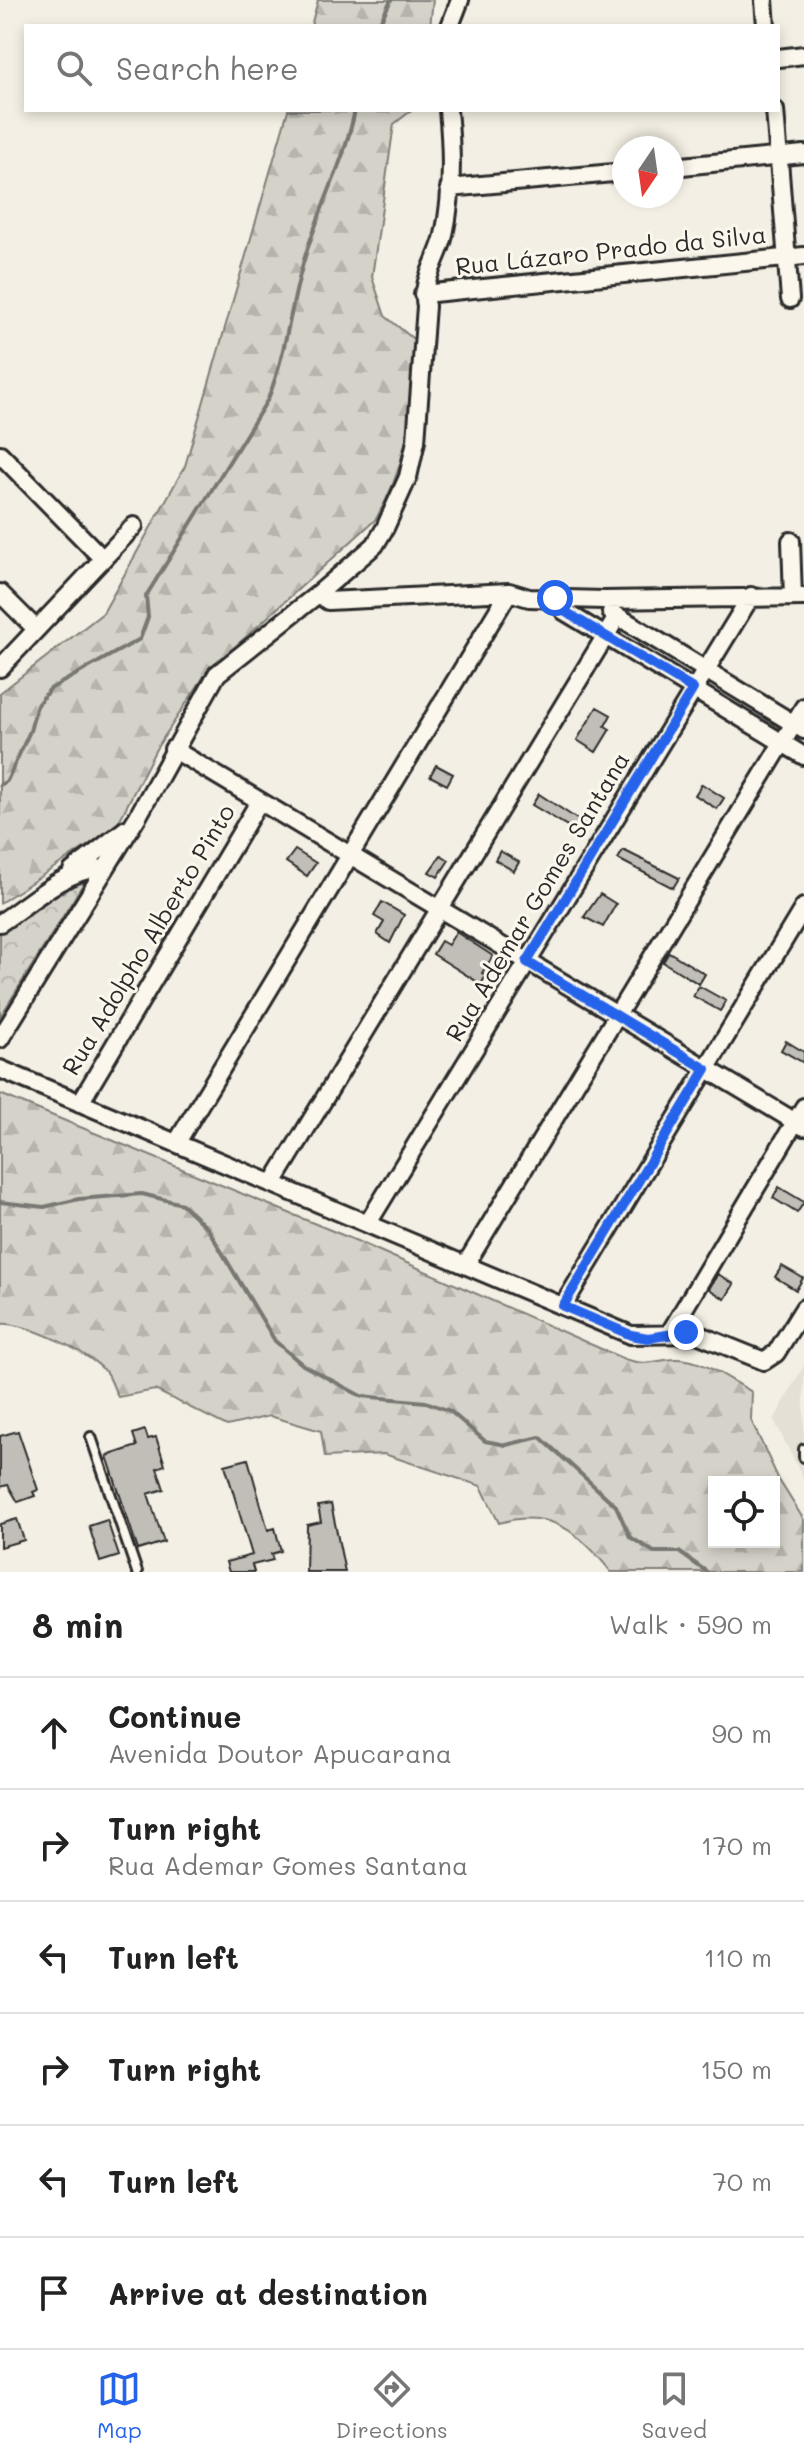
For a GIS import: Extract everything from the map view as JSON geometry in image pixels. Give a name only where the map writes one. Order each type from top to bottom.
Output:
[{"type":"street","points":[[451,24],[460,0]]},
{"type":"street","points":[[764,0],[766,24]]},
{"type":"street","points":[[780,58],[804,55]]},
{"type":"street","points":[[0,1039],[132,825],[217,674],[375,545],[405,485],[416,441],[426,306],[423,294],[444,237],[451,142],[448,112]]},
{"type":"street","points":[[775,112],[779,157],[796,257],[790,299]]},
{"type":"street","points":[[684,166],[804,154]]},
{"type":"street","points":[[449,188],[612,173]]},
{"type":"street","name":"Rua Lázaro Prado da Silva","points":[[423,294],[796,257]]},
{"type":"street","points":[[0,454],[103,559]]},
{"type":"street","points":[[0,668],[134,526]]},
{"type":"street","points":[[318,594],[328,601],[509,592],[529,598],[604,600],[798,597],[791,541]]},
{"type":"street","points":[[177,1142],[509,592]]},
{"type":"street","points":[[0,593],[36,629]]},
{"type":"street","name":"Rua Ademar Gomes Santana","points":[[368,1223],[751,596]]},
{"type":"street","points":[[555,598],[564,611],[804,756]]},
{"type":"street","points":[[604,600],[617,617],[799,727]]},
{"type":"street","points":[[273,1183],[617,617]]},
{"type":"street","points":[[466,1264],[782,742],[799,727],[804,707]]},
{"type":"street","points":[[173,749],[706,1069],[801,1119],[669,1334]]},
{"type":"street","name":"Rua Adolpho Alberto Pinto","points":[[80,1103],[259,802]]},
{"type":"street","points":[[0,923],[59,883],[132,825]]},
{"type":"street","points":[[59,883],[91,869],[98,868],[100,877]]},
{"type":"street","points":[[563,1306],[804,907]]},
{"type":"street","points":[[0,1069],[631,1335],[648,1338],[697,1334],[764,1361],[776,1353],[804,1308]]},
{"type":"lane","points":[[91,1437],[137,1572]]},
{"type":"lane","points":[[804,1449],[804,1457]]},
{"type":"shaded area","points":[[804,1365],[804,1480],[774,1420]]},
{"type":"green space","points":[[318,0],[433,0],[430,24],[312,24]]},
{"type":"green space","points":[[287,112],[409,112],[394,124],[372,277],[385,316],[417,342],[407,434],[388,497],[376,519],[207,672],[156,749],[116,827],[0,903],[0,693],[103,613],[185,466]]},
{"type":"green space","points":[[77,873],[85,881],[0,1017],[0,931]]},
{"type":"green space","points":[[0,1094],[357,1241],[624,1359],[646,1363],[675,1359],[695,1362],[752,1392],[751,1420],[777,1476],[708,1476],[708,1548],[780,1548],[780,1482],[804,1520],[804,1572],[611,1572],[588,1545],[549,1521],[517,1519],[499,1523],[481,1486],[384,1454],[325,1457],[321,1431],[270,1416],[227,1426],[155,1390],[118,1397],[107,1374],[89,1358],[41,1333],[0,1324]]},
{"type":"building","points":[[597,707],[611,715],[605,726],[610,729],[596,752],[577,740]]},
{"type":"building","points":[[436,765],[453,774],[447,785],[430,776]]},
{"type":"building","points":[[702,784],[724,798],[717,809],[695,795]]},
{"type":"building","points":[[539,794],[586,825],[581,834],[532,805]]},
{"type":"building","points":[[295,850],[316,863],[307,876],[286,862]]},
{"type":"building","points":[[623,850],[679,878],[673,888],[618,859]]},
{"type":"building","points":[[500,851],[519,862],[514,871],[495,860]]},
{"type":"building","points":[[441,855],[449,860],[438,877],[429,872]]},
{"type":"building","points":[[600,894],[616,904],[603,927],[584,917]]},
{"type":"building","points":[[382,902],[404,915],[390,943],[377,934],[384,922],[374,916]]},
{"type":"building","points":[[456,932],[493,956],[482,973],[486,976],[481,984],[433,954],[441,941],[448,945]]},
{"type":"building","points":[[669,952],[705,974],[699,984],[663,962]]},
{"type":"building","points":[[699,986],[726,1001],[720,1011],[693,996]]},
{"type":"building","points":[[786,1041],[804,1052],[804,1063],[781,1050]]},
{"type":"building","points":[[779,1187],[804,1202],[797,1213],[773,1198]]},
{"type":"building","points":[[782,1266],[803,1278],[796,1290],[775,1277]]},
{"type":"building","points":[[718,1274],[734,1284],[725,1299],[709,1289]]},
{"type":"building","points":[[145,1430],[148,1439],[156,1437],[165,1465],[157,1468],[164,1489],[148,1494],[164,1542],[138,1550],[107,1456],[137,1446],[133,1434]]},
{"type":"building","points":[[18,1431],[38,1490],[33,1492],[35,1496],[18,1502],[8,1485],[0,1487],[0,1436]]},
{"type":"building","points":[[248,1459],[268,1530],[275,1528],[281,1551],[271,1554],[273,1560],[252,1565],[254,1572],[229,1572],[226,1562],[252,1555],[225,1465]]},
{"type":"building","points":[[331,1504],[345,1572],[306,1572],[307,1525],[321,1522],[318,1506]]},
{"type":"building","points":[[17,1519],[24,1540],[0,1547],[0,1524]]},
{"type":"building","points":[[107,1520],[119,1556],[100,1562],[89,1526]]},
{"type":"waterway","points":[[379,24],[391,0]]},
{"type":"waterway","points":[[0,785],[7,781],[30,731],[37,705],[50,689],[140,639],[148,617],[146,596],[268,399],[308,247],[344,150],[354,112]]},
{"type":"waterway","points":[[0,1202],[44,1207],[79,1199],[142,1194],[182,1204],[208,1229],[275,1341],[303,1365],[361,1396],[426,1402],[450,1411],[485,1441],[506,1445],[540,1437],[616,1506],[630,1537],[654,1552],[679,1552],[707,1572]]},
{"type":"route","points":[[555,598],[564,611],[693,689],[527,962],[706,1069],[563,1306],[631,1335],[648,1338],[686,1332]]}]
